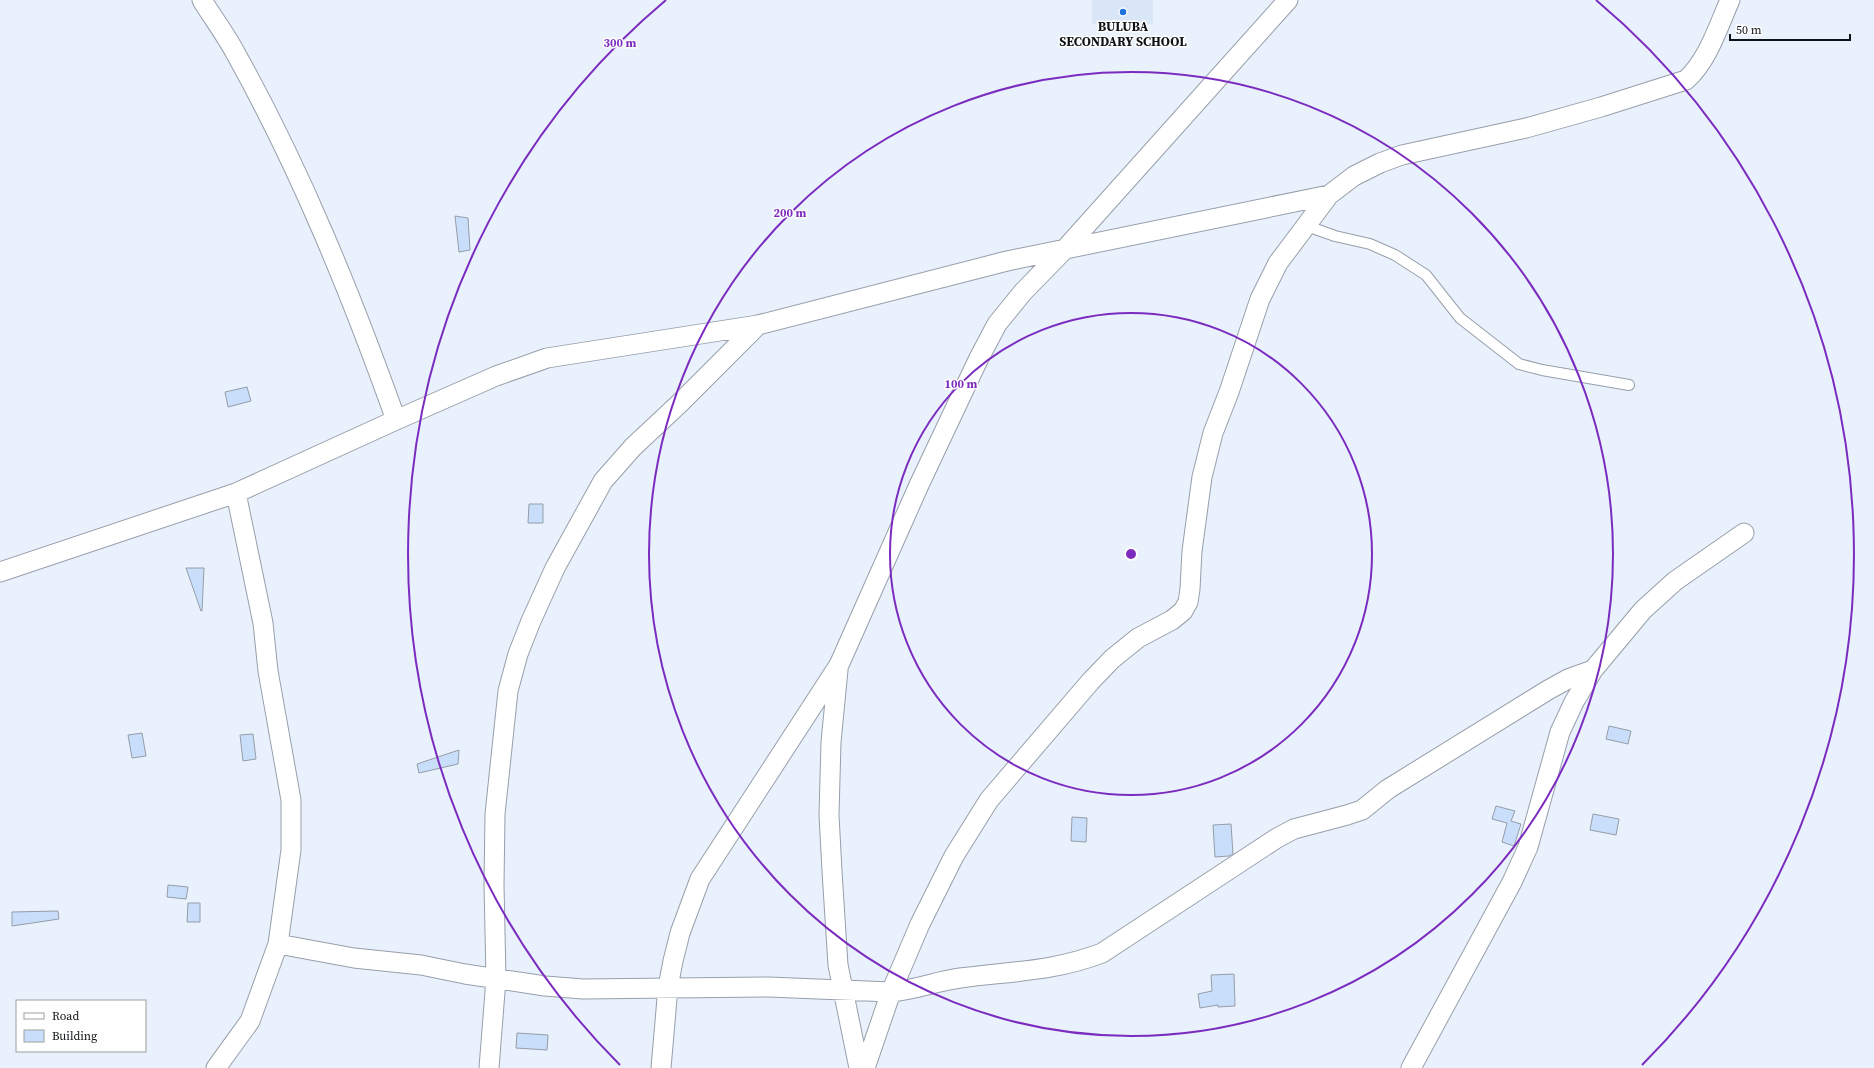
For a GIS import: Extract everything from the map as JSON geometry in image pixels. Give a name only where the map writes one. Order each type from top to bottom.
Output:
[{"type":"street","points":[[202,0],[236,53],[295,169],[318,218],[396,420]]},
{"type":"street","points":[[661,1068],[668,987],[680,933],[700,879],[839,665],[919,485],[978,360],[997,324],[1023,292],[1065,249],[1288,0]]},
{"type":"street","points":[[865,1068],[891,992],[920,924],[954,856],[989,800],[1112,658],[1138,638],[1172,620],[1183,611],[1188,602],[1192,551],[1202,477],[1213,433],[1229,392],[1260,299],[1278,263],[1329,195],[1354,176],[1380,163],[1402,155],[1526,128],[1601,107],[1686,80],[1701,62],[1730,0]]},
{"type":"street","points":[[0,572],[236,493],[496,376],[547,358],[758,325],[1007,262],[1329,195]]},
{"type":"street","points":[[489,1068],[496,979],[494,885],[498,774],[508,691],[518,654],[531,621],[558,562],[603,481],[633,447],[680,403],[758,325]]},
{"type":"street","points":[[216,1068],[250,1021],[278,944],[291,850],[291,800],[268,671],[263,623],[236,493]]},
{"type":"street","points":[[1411,1068],[1512,882],[1528,848],[1560,732],[1574,702],[1593,670],[1643,610],[1675,581],[1744,533]]},
{"type":"street","points":[[839,665],[831,742],[829,816],[838,964],[845,990],[859,1068]]},
{"type":"street","points":[[278,944],[354,958],[421,965],[496,979],[545,986],[583,989],[668,987],[769,988],[891,992],[908,990],[960,978],[1056,967],[1102,953],[1277,838],[1294,829],[1347,816],[1362,810],[1388,789],[1548,690],[1568,679],[1593,670]]},
{"type":"lane","points":[[1307,226],[1335,236],[1370,244],[1395,255],[1426,275],[1460,318],[1520,364],[1542,370],[1629,384]]},
{"type":"shaded area","name":"BULUBA SECONDARY SCHOOL","points":[[1092,0],[1153,0],[1153,24],[1092,24]]},
{"type":"building","points":[[455,216],[468,218],[470,250],[459,252]]},
{"type":"building","points":[[247,387],[251,401],[228,407],[225,392]]},
{"type":"building","points":[[529,504],[543,504],[543,523],[528,523]]},
{"type":"building","points":[[186,568],[204,568],[202,611],[201,611]]},
{"type":"building","points":[[1609,726],[1631,731],[1628,744],[1606,739]]},
{"type":"building","points":[[142,733],[146,756],[132,758],[128,735]]},
{"type":"building","points":[[253,734],[256,759],[243,761],[240,735]]},
{"type":"building","points":[[459,750],[458,764],[419,773],[417,764]]},
{"type":"building","points":[[1496,806],[1515,811],[1511,821],[1521,824],[1514,846],[1502,842],[1507,823],[1492,819]]},
{"type":"building","points":[[1593,814],[1619,819],[1616,835],[1590,830]]},
{"type":"building","points":[[1072,817],[1087,818],[1086,842],[1071,841]]},
{"type":"building","points":[[1231,824],[1233,854],[1229,856],[1215,857],[1213,825]]},
{"type":"building","points":[[168,885],[188,887],[186,899],[167,897]]},
{"type":"building","points":[[188,903],[200,903],[200,922],[187,922]]},
{"type":"building","points":[[58,911],[59,919],[12,926],[12,912]]},
{"type":"building","points":[[1234,974],[1235,1006],[1218,1007],[1218,1005],[1200,1008],[1198,994],[1212,991],[1211,975]]},
{"type":"building","points":[[517,1033],[548,1035],[547,1050],[516,1048]]},
{"type":"place","name":"BULUBA SECONDARY SCHOOL","points":[[1123,12]]}]
